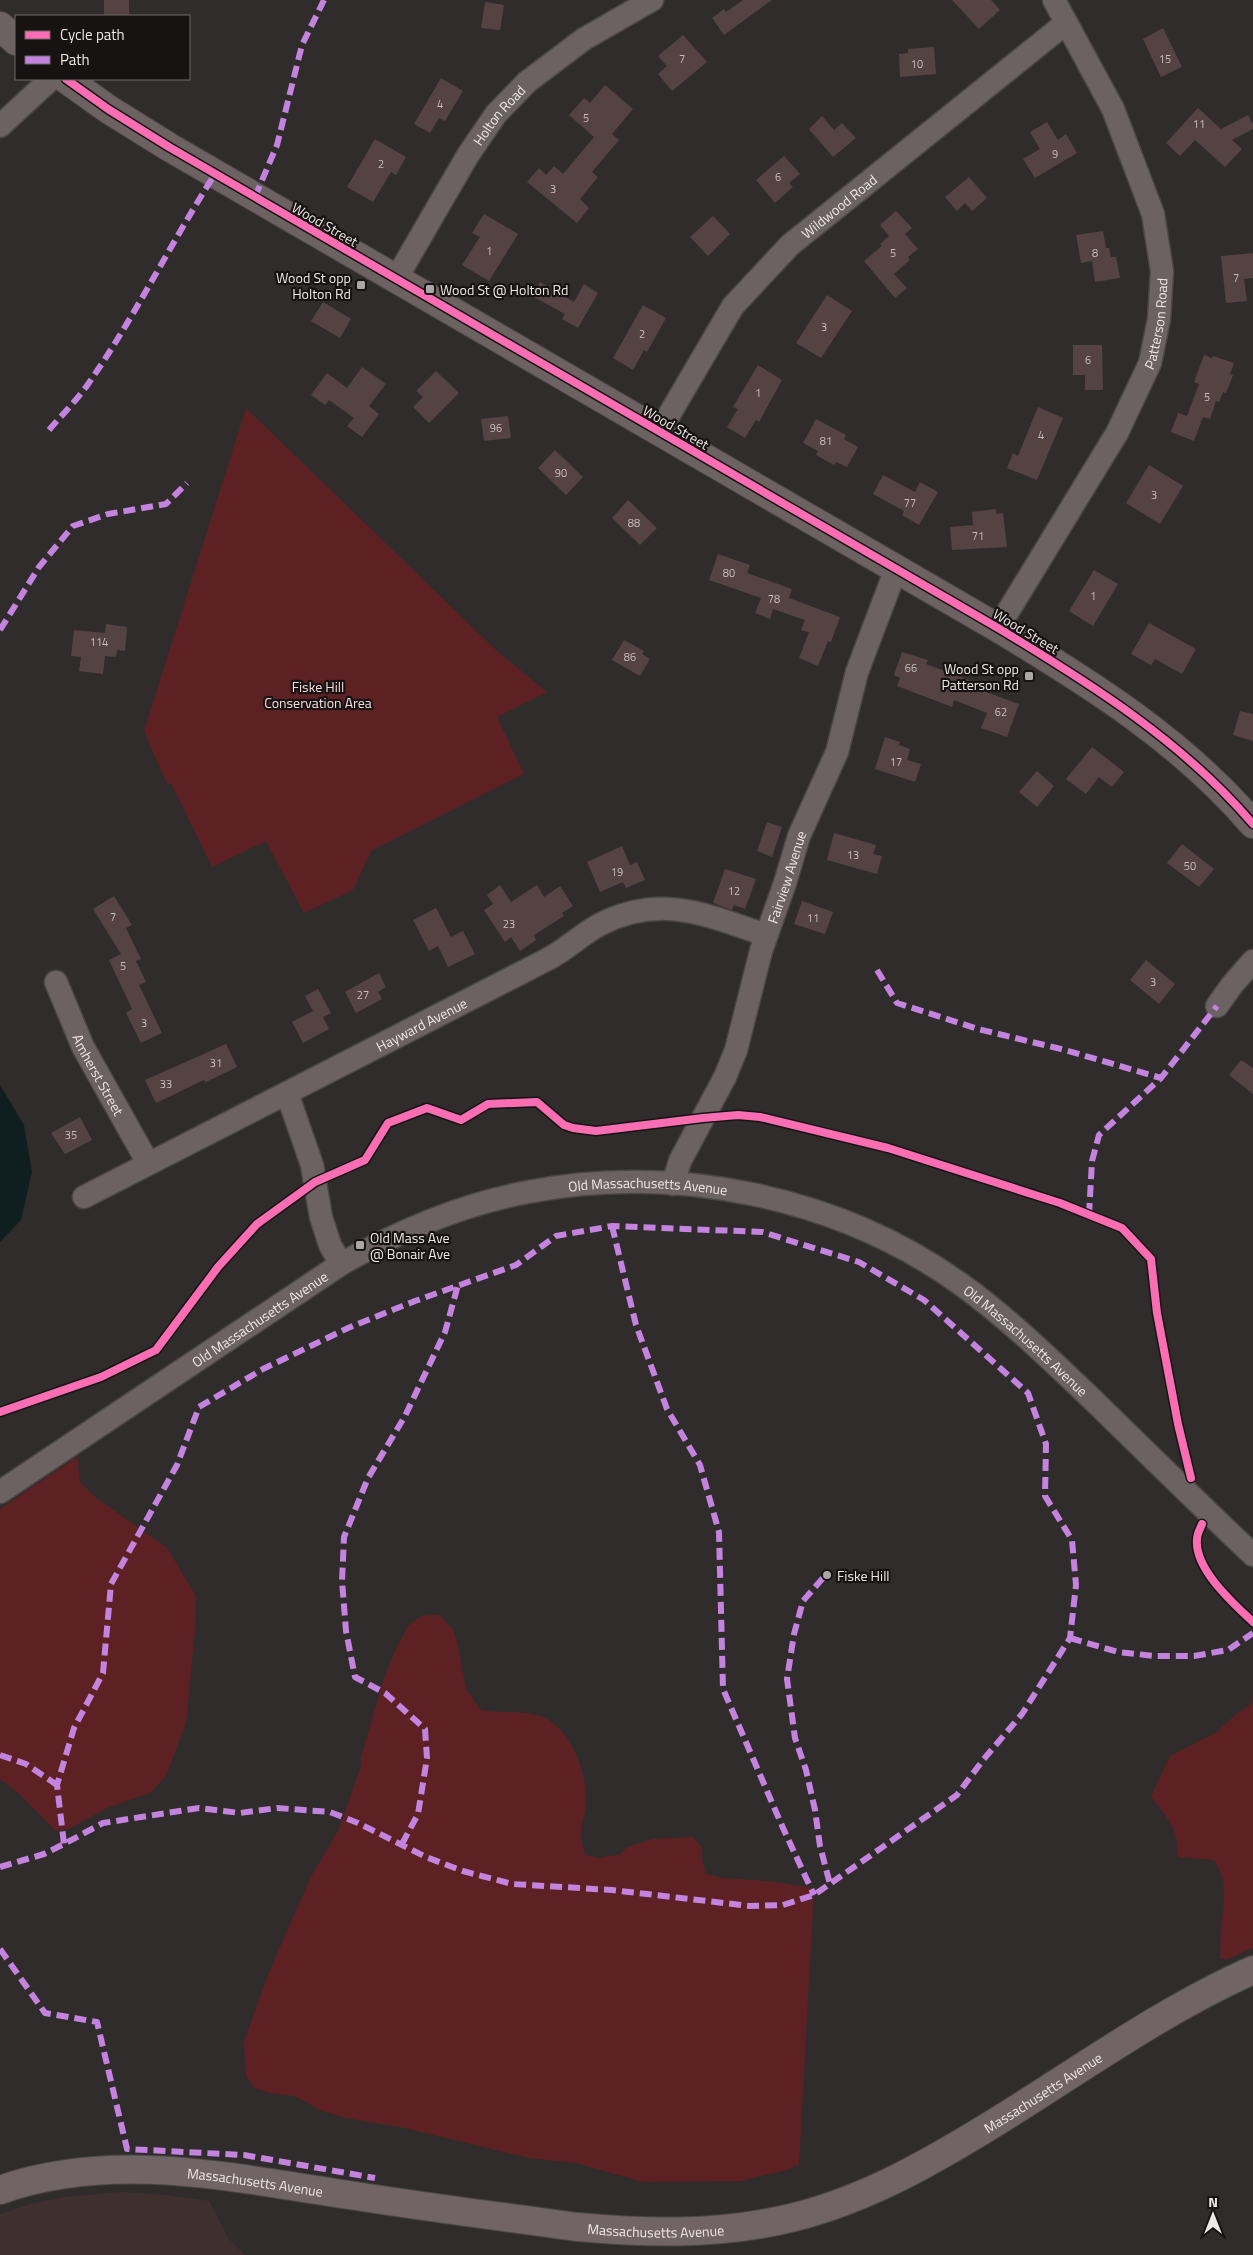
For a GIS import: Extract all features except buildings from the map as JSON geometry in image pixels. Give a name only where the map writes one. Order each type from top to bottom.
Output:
[{"type":"main road","name":"Massachusetts Avenue","points":[[0,2190],[51,2175],[90,2169],[131,2168],[227,2177],[568,2226],[629,2232],[679,2233],[729,2229],[778,2221],[823,2209],[866,2193],[914,2171],[963,2143],[1175,2011],[1253,1970]]},
{"type":"street","name":"Holton Road","points":[[396,279],[468,155],[496,114],[527,82],[584,39],[652,0]]},
{"type":"street","name":"Patterson Road","points":[[998,628],[1117,433],[1150,363],[1159,319],[1162,271],[1153,214],[1113,109],[1054,0]]},
{"type":"street","name":"Wildwood Road","points":[[658,432],[733,306],[790,245],[1066,23]]},
{"type":"street","points":[[0,26],[15,40]]},
{"type":"street","points":[[0,126],[50,80]]},
{"type":"street","name":"Wood Street","points":[[67,80],[139,130],[998,628],[1077,676],[1141,720],[1200,768],[1253,824]]},
{"type":"street","name":"Fairview Avenue","points":[[673,1184],[680,1161],[725,1076],[736,1050],[766,935],[801,828],[837,752],[857,672],[896,569]]},
{"type":"street","name":"Hayward Avenue","points":[[84,1197],[554,956],[599,925],[618,917],[650,910],[681,909],[702,913],[766,935]]},
{"type":"street","points":[[1217,1006],[1253,961]]},
{"type":"street","name":"Amherst Street","points":[[56,982],[82,1046],[148,1163]]},
{"type":"street","points":[[287,1093],[312,1165],[321,1217],[330,1244],[342,1264]]},
{"type":"street","name":"Old Massachusetts Avenue","points":[[0,1492],[342,1264],[387,1240],[423,1224],[473,1206],[517,1194],[591,1184],[673,1184],[756,1195],[809,1209],[884,1239],[934,1266],[974,1294],[1020,1332],[1253,1555]]},
{"type":"shaded area","points":[[0,1085],[24,1125],[32,1172],[21,1220],[0,1242]]},
{"type":"shaded area","points":[[122,2192],[167,2195],[209,2201],[228,2238],[245,2255],[0,2255],[0,2214],[30,2204],[65,2197]]},
{"type":"green space","name":"Fiske Hill Conservation Area","points":[[246,408],[497,651],[547,692],[497,717],[524,774],[371,851],[353,890],[304,913],[266,841],[212,867],[171,783],[167,784],[144,731]]},
{"type":"green space","points":[[77,1457],[80,1482],[95,1497],[167,1548],[196,1596],[195,1630],[186,1723],[166,1776],[150,1793],[107,1808],[71,1828],[56,1831],[14,1789],[0,1779],[0,1509]]},
{"type":"green space","points":[[439,1615],[453,1629],[466,1689],[481,1710],[519,1712],[542,1717],[561,1731],[569,1741],[580,1765],[586,1790],[586,1806],[581,1835],[585,1855],[600,1858],[621,1854],[627,1847],[653,1839],[693,1837],[702,1847],[702,1859],[706,1874],[723,1878],[768,1881],[814,1888],[799,2164],[790,2169],[741,2181],[643,2182],[576,2163],[529,2158],[400,2127],[346,2118],[322,2111],[294,2096],[269,2093],[254,2088],[246,2076],[244,2041],[266,1980],[312,1875],[339,1829],[361,1766],[361,1757],[384,1678],[395,1651],[408,1626],[421,1616]]},
{"type":"green space","points":[[1253,1699],[1253,1948],[1228,1959],[1220,1959],[1224,1896],[1221,1874],[1214,1860],[1178,1857],[1178,1846],[1174,1830],[1151,1796],[1170,1756],[1217,1732],[1236,1714],[1250,1705]]},
{"type":"marked path","points":[[255,197],[277,145],[302,45],[324,0]]},
{"type":"marked path","points":[[49,430],[82,393],[103,361],[215,174]]},
{"type":"marked path","points":[[0,630],[39,567],[73,526],[108,514],[166,504],[187,483]]},
{"type":"marked path","points":[[877,970],[897,1003],[978,1029],[1065,1050],[1161,1078]]},
{"type":"marked path","points":[[1089,1215],[1092,1161],[1099,1135],[1161,1078],[1217,1006]]},
{"type":"marked path","points":[[612,1226],[636,1325],[667,1409],[700,1465],[719,1532],[723,1689],[814,1895]]},
{"type":"marked path","points":[[0,1867],[44,1854],[64,1844],[103,1823],[199,1808],[240,1813],[277,1808],[330,1812],[358,1823],[426,1857],[463,1871],[512,1884],[612,1890],[750,1906],[783,1905],[814,1895],[957,1795],[983,1760],[1022,1714],[1070,1638],[1076,1585],[1072,1540],[1045,1496],[1046,1444],[1028,1393],[924,1300],[859,1262],[762,1232],[612,1226],[556,1236],[516,1265],[415,1301],[348,1328],[263,1369],[199,1407],[177,1465],[111,1584],[103,1673],[74,1728],[57,1785],[64,1844]]},
{"type":"marked path","points":[[402,1844],[418,1814],[427,1758],[425,1729],[385,1693],[355,1677],[346,1631],[342,1581],[344,1537],[368,1478],[405,1416],[445,1332],[458,1285]]},
{"type":"marked path","points":[[823,1578],[803,1601],[794,1634],[787,1679],[795,1738],[806,1770],[815,1810],[820,1846],[830,1884]]},
{"type":"marked path","points":[[1070,1638],[1118,1652],[1155,1656],[1194,1656],[1228,1650],[1253,1633]]},
{"type":"marked path","points":[[0,1755],[26,1764],[57,1785]]},
{"type":"marked path","points":[[0,1949],[45,2013],[97,2022],[127,2149],[244,2155],[375,2178]]},
{"type":"cycle path","points":[[67,80],[108,109],[169,147],[998,628],[1067,671],[1166,740],[1196,766],[1253,824]]},
{"type":"cycle path","points":[[0,1412],[101,1377],[156,1350],[218,1267],[257,1224],[315,1182],[365,1160],[388,1123],[427,1108],[461,1120],[488,1104],[537,1102],[564,1125],[596,1131],[738,1115],[760,1117],[888,1148],[1060,1203],[1122,1228],[1151,1259],[1157,1313],[1178,1424],[1191,1478]]},
{"type":"cycle path","points":[[1202,1524],[1197,1539],[1198,1550],[1208,1574],[1226,1596],[1253,1622]]},
{"type":"place","name":"Wood St opp Holton Rd","points":[[361,285]]},
{"type":"place","name":"Wood St @ Holton Rd","points":[[430,289]]},
{"type":"place","name":"Wood St opp Patterson Rd","points":[[1029,676]]},
{"type":"place","name":"Old Mass Ave @ Bonair Ave","points":[[360,1245]]},
{"type":"place","name":"Fiske Hill","points":[[827,1575]]}]
